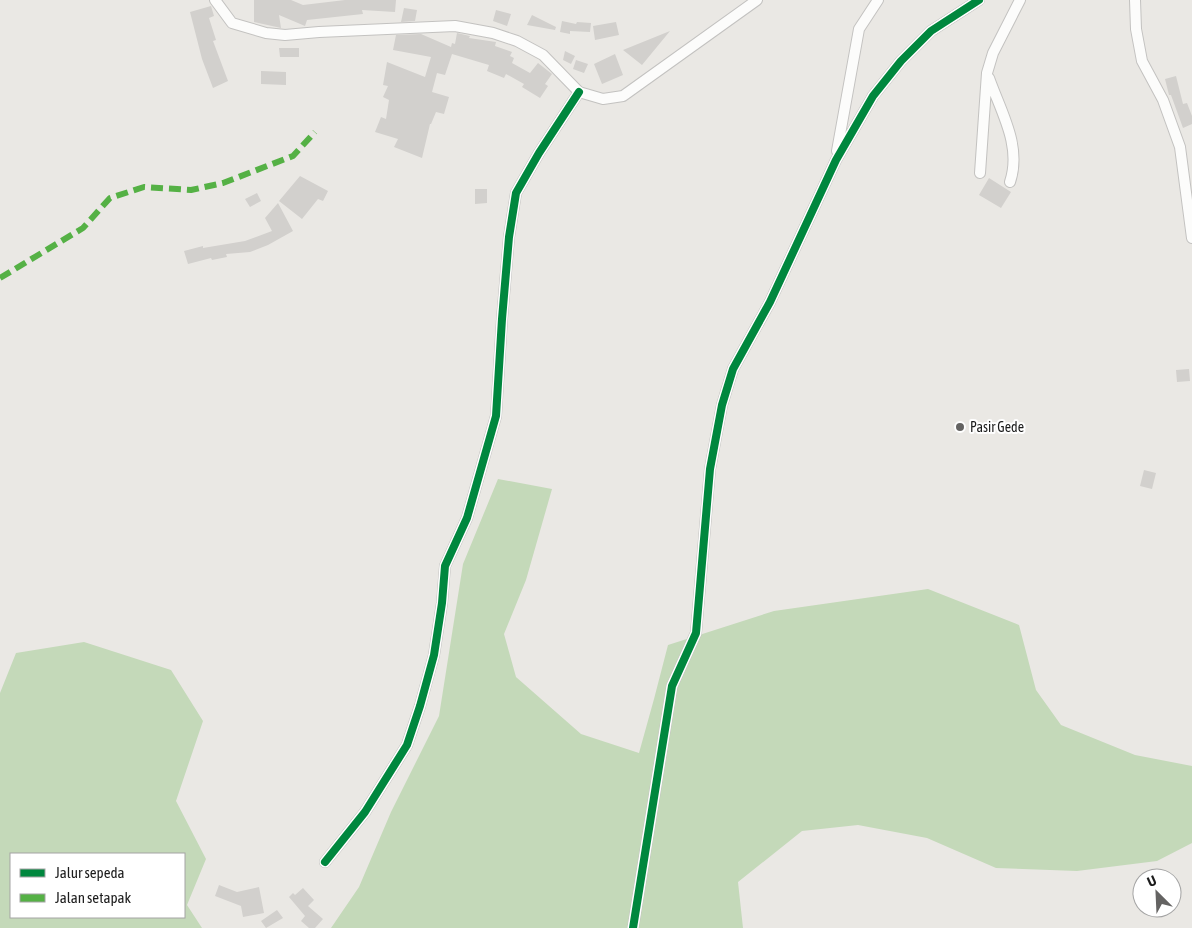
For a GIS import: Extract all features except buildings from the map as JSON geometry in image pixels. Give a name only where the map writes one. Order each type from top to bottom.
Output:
[{"type":"street","points":[[215,0],[232,23],[266,33],[284,35],[455,26],[493,33],[543,55],[579,92],[603,98],[623,96],[757,0]]},
{"type":"street","points":[[836,160],[859,29],[878,0]]},
{"type":"street","points":[[633,928],[672,686],[696,633],[710,469],[722,405],[733,369],[770,302],[836,160],[873,96],[901,61],[931,31],[979,0]]},
{"type":"street","points":[[980,173],[987,73],[993,52],[1020,0]]},
{"type":"street","points":[[1135,0],[1136,29],[1142,61],[1163,100],[1180,148],[1192,238]]},
{"type":"street","points":[[987,73],[1014,150],[1014,168],[1010,182]]},
{"type":"street","points":[[325,862],[365,812],[407,745],[420,706],[434,655],[442,603],[445,566],[467,518],[496,416],[504,291],[509,237],[516,193],[539,153],[579,92]]},
{"type":"green space","points":[[498,479],[552,489],[526,580],[504,634],[516,677],[581,734],[639,753],[668,645],[774,611],[928,589],[1019,625],[1036,690],[1061,725],[1135,755],[1192,766],[1192,843],[1157,861],[1077,871],[996,868],[927,838],[858,825],[802,831],[738,882],[743,928],[331,928],[359,887],[391,812],[439,716],[463,564]]},
{"type":"green space","points":[[84,642],[171,670],[203,721],[176,801],[206,859],[187,905],[202,928],[0,928],[0,693],[16,653]]},
{"type":"marked path","points":[[0,278],[83,228],[110,198],[144,187],[191,190],[223,183],[293,156],[315,132]]},
{"type":"cycle path","points":[[633,928],[672,686],[696,633],[710,469],[722,405],[733,369],[770,302],[836,160],[873,96],[901,61],[931,31],[979,0]]},
{"type":"cycle path","points":[[325,862],[365,812],[407,745],[420,706],[434,655],[442,603],[445,566],[467,518],[496,416],[509,237],[516,193],[539,153],[579,92]]},
{"type":"place","name":"Pasir Gede","points":[[960,427]]}]
